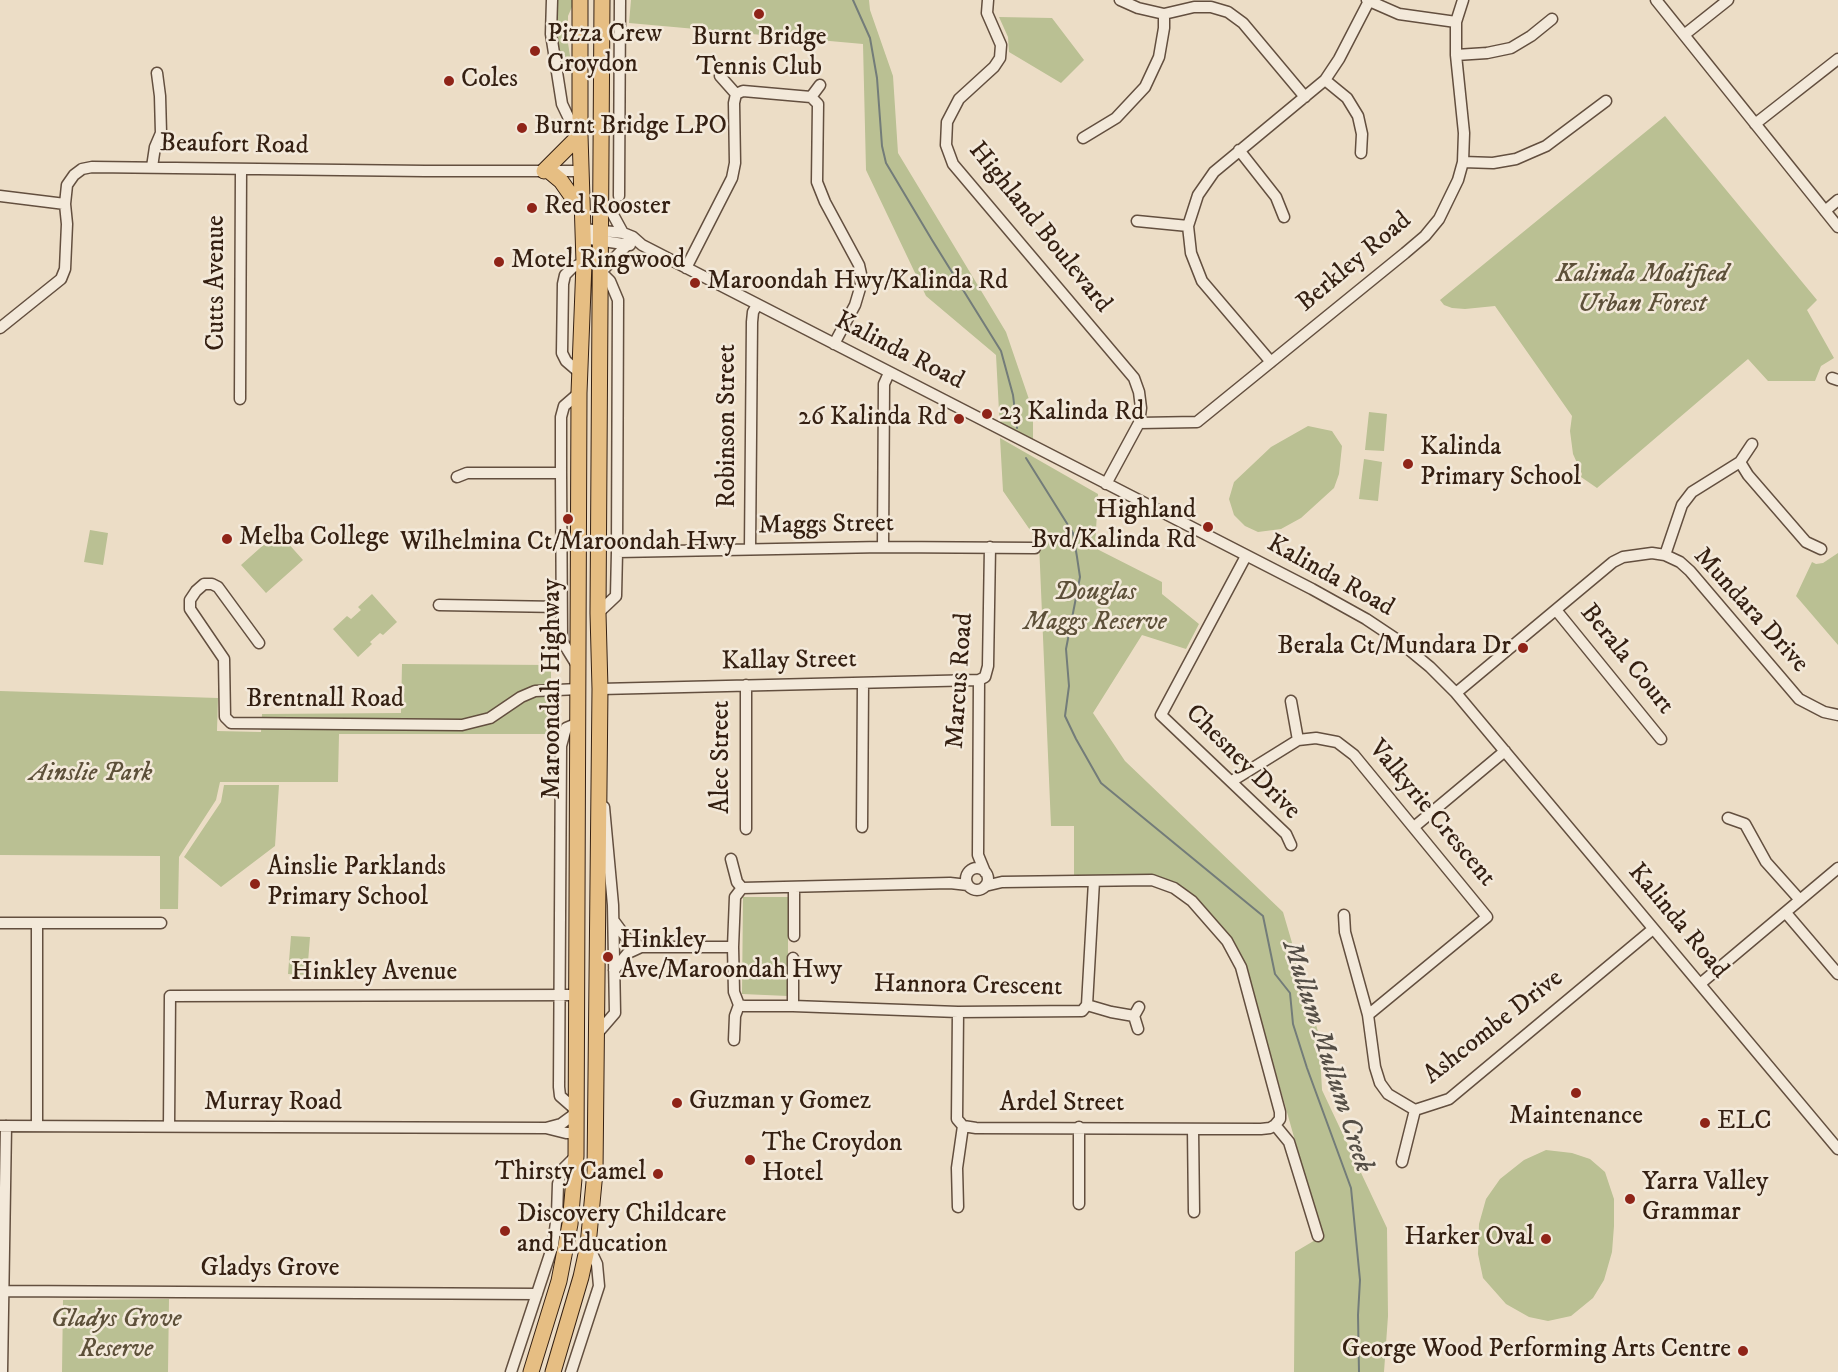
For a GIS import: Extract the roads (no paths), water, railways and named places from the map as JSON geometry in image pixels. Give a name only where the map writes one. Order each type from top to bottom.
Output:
[{"type":"highway","name":"Maroondah Highway","points":[[531,1372],[559,1281],[570,1224],[576,1156],[579,393],[584,263],[580,135],[580,0]]},
{"type":"highway","name":"Maroondah Highway","points":[[553,1372],[588,1245],[595,1172],[600,689],[598,613],[602,0]]},
{"type":"highway","points":[[580,135],[547,171],[561,181],[582,211]]},
{"type":"highway","points":[[582,171],[601,170]]},
{"type":"highway","points":[[579,689],[600,689]]},
{"type":"highway","points":[[576,1133],[595,1127]]},
{"type":"street","points":[[552,0],[551,34],[562,104],[580,135]]},
{"type":"street","points":[[619,196],[620,0]]},
{"type":"street","name":"Highland Boulevard","points":[[988,0],[987,13],[1001,45],[1000,58],[994,67],[959,99],[953,109],[947,122],[946,133],[949,155],[953,164],[1134,378],[1141,408],[1139,423],[1106,484]]},
{"type":"street","points":[[1120,0],[1138,8],[1164,14],[1194,7],[1211,7],[1228,12],[1243,23],[1305,97]]},
{"type":"street","name":"Berkley Road","points":[[1139,423],[1197,422],[1425,236],[1439,219],[1450,198],[1463,162],[1464,133],[1456,55],[1456,22],[1463,0]]},
{"type":"street","points":[[1656,0],[1838,227]]},
{"type":"street","points":[[1684,34],[1728,0]]},
{"type":"street","points":[[1271,362],[1202,281],[1191,253],[1188,226],[1192,209],[1205,183],[1239,150],[1325,80],[1340,59],[1368,1],[1399,14],[1456,22]]},
{"type":"street","points":[[1083,138],[1116,118],[1145,87],[1159,57],[1164,14]]},
{"type":"street","points":[[1456,55],[1487,53],[1511,48],[1552,19]]},
{"type":"street","points":[[1755,124],[1838,59]]},
{"type":"street","points":[[152,167],[155,147],[161,133],[157,73]]},
{"type":"street","points":[[720,76],[736,94]]},
{"type":"street","points":[[1325,80],[1347,98],[1358,116],[1362,134],[1361,153]]},
{"type":"street","points":[[811,97],[820,85]]},
{"type":"street","points":[[736,94],[742,91],[811,97],[818,104],[818,182],[825,202],[861,274],[861,285],[855,305],[834,344]]},
{"type":"street","points":[[686,268],[732,178],[735,163],[734,103],[736,94]]},
{"type":"street","points":[[1463,162],[1493,163],[1516,159],[1546,146],[1606,101]]},
{"type":"street","points":[[602,109],[619,110]]},
{"type":"street","points":[[1239,150],[1276,197],[1284,217]]},
{"type":"street","name":"Beaufort Road","points":[[0,328],[61,279],[65,269],[67,185],[74,175],[92,166],[582,171]]},
{"type":"street","name":"Cutts Avenue","points":[[240,399],[241,169]]},
{"type":"street","points":[[0,196],[65,204]]},
{"type":"street","points":[[1825,211],[1838,200]]},
{"type":"street","points":[[601,204],[611,211],[623,233]]},
{"type":"street","points":[[1137,221],[1188,226]]},
{"type":"street","name":"Kalinda Road","points":[[583,233],[601,235],[623,233],[633,237],[642,245],[686,268],[1366,619],[1396,639],[1430,667],[1456,693],[1838,1149]]},
{"type":"street","name":"Kalinda Road","points":[[601,235],[627,245],[642,245]]},
{"type":"street","points":[[598,613],[616,596],[617,552],[618,300],[610,281],[601,272],[627,245]]},
{"type":"street","name":"Robinson Street","points":[[750,549],[752,322],[753,312],[757,305]]},
{"type":"street","points":[[883,547],[884,384],[889,373]]},
{"type":"street","points":[[579,393],[564,406],[561,417],[562,641],[579,667]]},
{"type":"street","points":[[1665,555],[1682,505],[1692,492],[1740,462],[1752,444]]},
{"type":"street","points":[[1740,462],[1748,475],[1806,542],[1821,549]]},
{"type":"street","points":[[457,477],[467,473],[561,473]]},
{"type":"street","name":"Maggs Street","points":[[617,552],[883,547],[1035,548]]},
{"type":"street","name":"Marcus Road","points":[[986,873],[978,855],[979,680],[985,677],[988,666],[990,547]]},
{"type":"street","name":"Mundara Drive","points":[[1456,693],[1603,569],[1623,557],[1639,553],[1665,555],[1680,562],[1799,699],[1818,710],[1838,715]]},
{"type":"street","name":"Chesney Drive","points":[[1246,556],[1161,715],[1286,834],[1291,845]]},
{"type":"street","name":"Brentnall Road","points":[[259,643],[218,587],[204,584],[196,591],[190,600],[190,609],[224,659],[225,717],[231,723],[462,725],[490,718],[521,697],[535,692],[579,689]]},
{"type":"street","points":[[439,605],[561,607]]},
{"type":"street","name":"Berala Court","points":[[1556,610],[1661,740]]},
{"type":"street","name":"Kallay Street","points":[[600,689],[979,680]]},
{"type":"street","points":[[862,828],[863,683]]},
{"type":"street","name":"Alec Street","points":[[746,685],[746,829]]},
{"type":"street","points":[[1232,781],[1298,740],[1291,701]]},
{"type":"street","points":[[576,1112],[560,1096],[561,746],[566,728],[578,723]]},
{"type":"street","name":"Valkyrie Crescent","points":[[1298,740],[1328,740],[1346,748],[1354,755],[1487,917],[1368,1015]]},
{"type":"street","points":[[1414,826],[1505,751]]},
{"type":"street","points":[[597,1035],[615,1013],[613,921],[605,814],[598,777]]},
{"type":"street","points":[[1728,818],[1745,824],[1766,862],[1800,900]]},
{"type":"street","name":"Marcus Road","points":[[969,872],[978,855]]},
{"type":"street","points":[[731,860],[737,882],[742,888]]},
{"type":"street","points":[[950,883],[980,868],[1002,882]]},
{"type":"street","points":[[1700,984],[1838,868]]},
{"type":"street","points":[[968,885],[966,879],[969,872]]},
{"type":"street","points":[[985,886],[988,880],[986,873]]},
{"type":"street","points":[[742,888],[950,883],[968,885],[975,890],[1002,882],[1152,880],[1174,888],[1192,901],[1227,941],[1241,967],[1280,1112],[1280,1119],[1275,1125],[1288,1142],[1318,1236]]},
{"type":"street","name":"Hannora Crescent","points":[[739,1005],[958,1012],[1082,1011],[1087,1005],[1094,881]]},
{"type":"street","points":[[794,887],[794,936]]},
{"type":"street","points":[[734,1040],[735,1016],[739,1005],[734,992],[735,897],[742,888]]},
{"type":"street","points":[[1786,913],[1838,974]]},
{"type":"street","name":"Ashcombe Drive","points":[[1344,915],[1346,932],[1368,1015],[1375,1067],[1380,1083],[1388,1094],[1415,1110],[1449,1099],[1653,929]]},
{"type":"street","points":[[613,921],[628,939],[641,947]]},
{"type":"street","points":[[0,923],[161,923]]},
{"type":"street","points":[[37,923],[37,1125]]},
{"type":"street","points":[[614,970],[628,953],[641,947],[733,947]]},
{"type":"street","points":[[793,958],[793,1006]]},
{"type":"street","name":"Hinkley Avenue","points":[[169,1126],[170,996],[577,995]]},
{"type":"street","points":[[1087,1005],[1111,1012],[1136,1012],[1138,1029]]},
{"type":"street","name":"Ardel Street","points":[[958,1012],[957,1119],[963,1126],[976,1128],[1261,1129],[1275,1125]]},
{"type":"street","points":[[1402,1162],[1415,1110]]},
{"type":"street","name":"Murray Road","points":[[546,1128],[561,1124],[576,1112]]},
{"type":"street","points":[[2,1372],[3,1126]]},
{"type":"street","name":"Murray Road","points":[[3,1126],[546,1128],[576,1133]]},
{"type":"street","points":[[958,1208],[957,1168],[963,1126]]},
{"type":"street","points":[[1079,1127],[1079,1204]]},
{"type":"street","points":[[1193,1129],[1194,1212]]},
{"type":"street","points":[[511,1372],[553,1245],[561,1171],[576,1156]]},
{"type":"street","points":[[571,1372],[599,1286],[597,1264],[588,1245]]},
{"type":"street","name":"Gladys Grove","points":[[3,1291],[537,1294]]},
{"type":"waterway","name":"Mullum Mullum Creek","points":[[853,0],[870,38],[877,78],[882,146],[886,163],[1001,351],[1013,395],[1017,428]]},
{"type":"waterway","name":"Mullum Mullum Creek","points":[[1026,458],[1073,533],[1080,577],[1066,649],[1069,686],[1065,716],[1076,739],[1101,783],[1263,916],[1275,974],[1290,993],[1293,1024],[1351,1188],[1360,1280],[1359,1372]]},
{"type":"place","name":"Burnt Bridge Tennis Club","points":[[759,14]]},
{"type":"place","name":"Pizza Crew Croydon","points":[[535,51]]},
{"type":"place","name":"Coles","points":[[449,81]]},
{"type":"place","name":"Burnt Bridge LPO","points":[[522,128]]},
{"type":"place","name":"Red Rooster","points":[[532,208]]},
{"type":"place","name":"Motel Ringwood","points":[[499,262]]},
{"type":"place","name":"Maroondah Hwy/Kalinda Rd","points":[[695,283]]},
{"type":"place","name":"23 Kalinda Rd","points":[[987,414]]},
{"type":"place","name":"26 Kalinda Rd","points":[[959,419]]},
{"type":"place","name":"Kalinda Primary School","points":[[1408,464]]},
{"type":"place","name":"Wilhelmina Ct/Maroondah Hwy","points":[[568,519]]},
{"type":"place","name":"Highland Bvd/Kalinda Rd","points":[[1208,527]]},
{"type":"place","name":"Melba College","points":[[227,539]]},
{"type":"place","name":"Berala Ct/Mundara Dr","points":[[1523,648]]},
{"type":"place","name":"Ainslie Parklands Primary School","points":[[255,884]]},
{"type":"place","name":"Hinkley Ave/Maroondah Hwy","points":[[608,957]]},
{"type":"place","name":"Maintenance","points":[[1576,1093]]},
{"type":"place","name":"Guzman y Gomez","points":[[677,1103]]},
{"type":"place","name":"ELC","points":[[1705,1123]]},
{"type":"place","name":"The Croydon Hotel","points":[[750,1160]]},
{"type":"place","name":"Thirsty Camel","points":[[658,1174]]},
{"type":"place","name":"Yarra Valley Grammar","points":[[1630,1199]]},
{"type":"place","name":"Discovery Childcare and Education","points":[[505,1231]]},
{"type":"place","name":"Harker Oval","points":[[1546,1239]]},
{"type":"place","name":"George Wood Performing Arts Centre","points":[[1743,1351]]},
{"type":"park label","name":"Kalinda Modified Urban Forest","points":[[1642,291]]},
{"type":"park label","name":"Douglas Maggs Reserve","points":[[1095,609]]},
{"type":"park label","name":"Ainslie Park","points":[[91,775]]},
{"type":"park label","name":"Gladys Grove Reserve","points":[[116,1336]]}]
